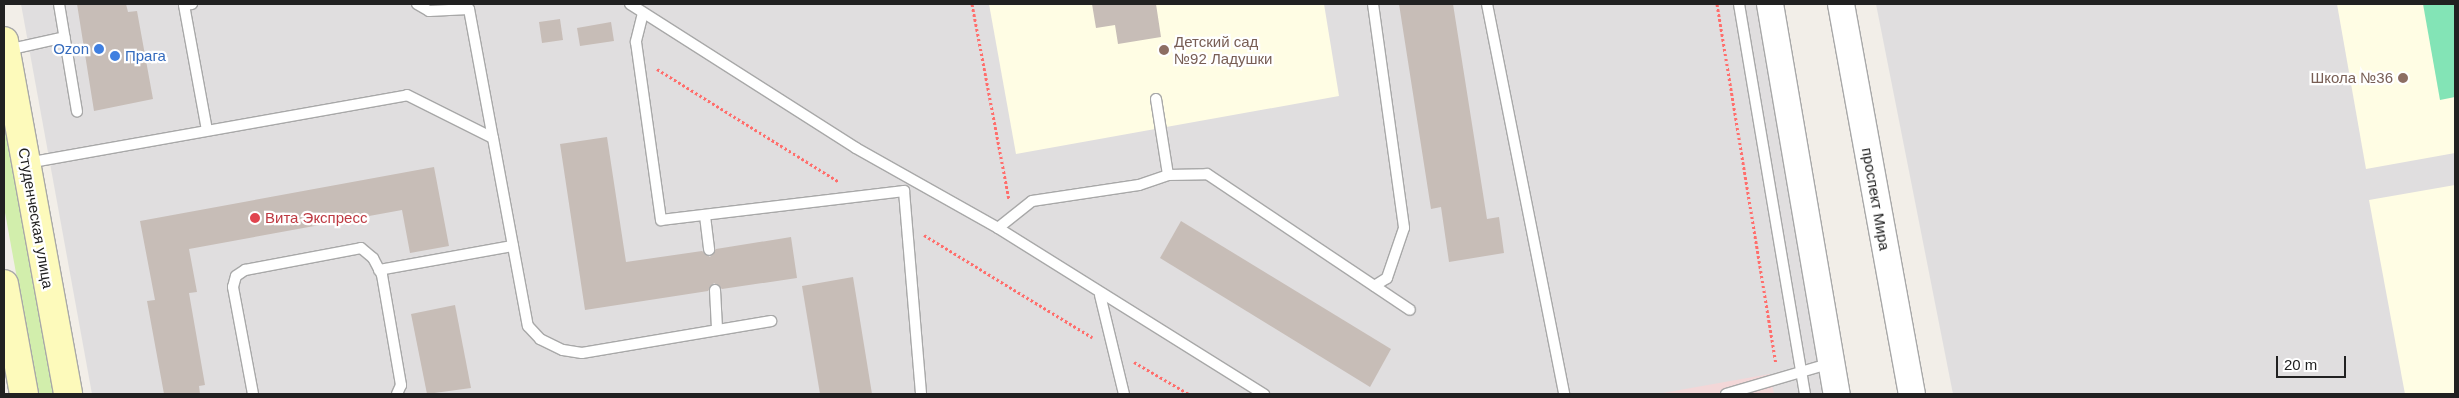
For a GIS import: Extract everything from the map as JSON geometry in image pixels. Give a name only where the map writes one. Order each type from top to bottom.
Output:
[{"type":"main road","name":"Студенческая улица","points":[[5,46],[68,394]]},
{"type":"main road","points":[[4,284],[24,394]]},
{"type":"street","points":[[1770,4],[1837,394]]},
{"type":"street","name":"проспект Мира","points":[[1841,4],[1912,394]]},
{"type":"lane","points":[[59,4],[77,111]]},
{"type":"lane","points":[[192,4],[184,5],[207,130]]},
{"type":"lane","points":[[417,4],[429,12],[469,10],[528,326],[540,339],[562,350],[582,353],[717,328],[771,321]]},
{"type":"lane","points":[[630,4],[907,179],[998,228],[1100,295],[1264,394]]},
{"type":"lane","points":[[1373,4],[1404,228],[1387,278],[1374,286]]},
{"type":"lane","points":[[1487,4],[1564,394]]},
{"type":"lane","points":[[1739,4],[1805,394]]},
{"type":"lane","points":[[643,13],[636,42],[661,220],[904,191]]},
{"type":"lane","points":[[5,46],[65,38]]},
{"type":"lane","points":[[26,163],[407,95],[493,138]]},
{"type":"lane","points":[[1156,100],[1168,175]]},
{"type":"lane","points":[[998,228],[1013,212],[1032,200],[1139,185],[1168,175],[1207,174],[1410,310]]},
{"type":"lane","points":[[907,179],[904,191],[921,394]]},
{"type":"lane","points":[[705,216],[709,250]]},
{"type":"lane","points":[[379,270],[513,246]]},
{"type":"lane","points":[[253,394],[233,287],[236,276],[245,270],[361,248],[379,270],[401,385],[397,394]]},
{"type":"lane","points":[[715,290],[717,328]]},
{"type":"lane","points":[[1100,295],[1124,394]]},
{"type":"lane","points":[[1726,394],[1739,393],[1802,375],[1832,363]]},
{"type":"path","points":[[972,4],[1013,212]]},
{"type":"path","points":[[1717,4],[1778,381]]},
{"type":"shaded area","points":[[21,4],[1756,4],[1826,394],[92,394]]},
{"type":"shaded area","name":"Детский сад №92 Ладушки","points":[[989,4],[1324,4],[1339,96],[1016,154]]},
{"type":"shaded area","points":[[1876,4],[2455,4],[2455,394],[1953,394]]},
{"type":"shaded area","name":"Школа №36","points":[[2337,4],[2455,4],[2455,153],[2366,169]]},
{"type":"shaded area","points":[[2455,185],[2455,394],[2405,394],[2369,200]]},
{"type":"shaded area","points":[[1770,374],[1774,394],[1657,394]]},
{"type":"green space","points":[[2423,4],[2455,4],[2455,97],[2440,100]]},
{"type":"green space","points":[[4,103],[57,394],[38,394],[4,207]]},
{"type":"building","name":"Прага","points":[[77,4],[126,4],[128,12],[137,11],[153,99],[94,111]]},
{"type":"building","points":[[1092,4],[1156,4],[1161,37],[1118,44],[1115,25],[1096,28]]},
{"type":"building","points":[[1399,4],[1453,4],[1487,219],[1499,217],[1504,253],[1449,262],[1441,207],[1431,209]]},
{"type":"building","points":[[560,19],[563,40],[542,43],[539,22]]},
{"type":"building","points":[[611,22],[614,41],[580,46],[577,28]]},
{"type":"building","points":[[607,137],[626,262],[702,251],[710,257],[716,249],[791,237],[797,278],[722,289],[714,283],[708,291],[585,310],[560,144]]},
{"type":"building","points":[[434,167],[449,246],[410,253],[402,210],[189,249],[197,292],[189,293],[205,385],[199,386],[200,394],[164,394],[147,301],[155,300],[140,221]]},
{"type":"building","points":[[1181,221],[1391,349],[1370,387],[1160,258]]},
{"type":"building","points":[[853,277],[872,394],[820,394],[802,286]]},
{"type":"building","points":[[455,305],[471,388],[427,394],[411,314]]},
{"type":"place","name":"Ozon","points":[[99,49]]},
{"type":"place","name":"Детский сад №92 Ладушки","points":[[1164,50]]},
{"type":"place","name":"Прага","points":[[115,56]]},
{"type":"place","name":"Школа №36","points":[[2403,78]]},
{"type":"place","name":"Вита Экспресс","points":[[255,218]]}]
